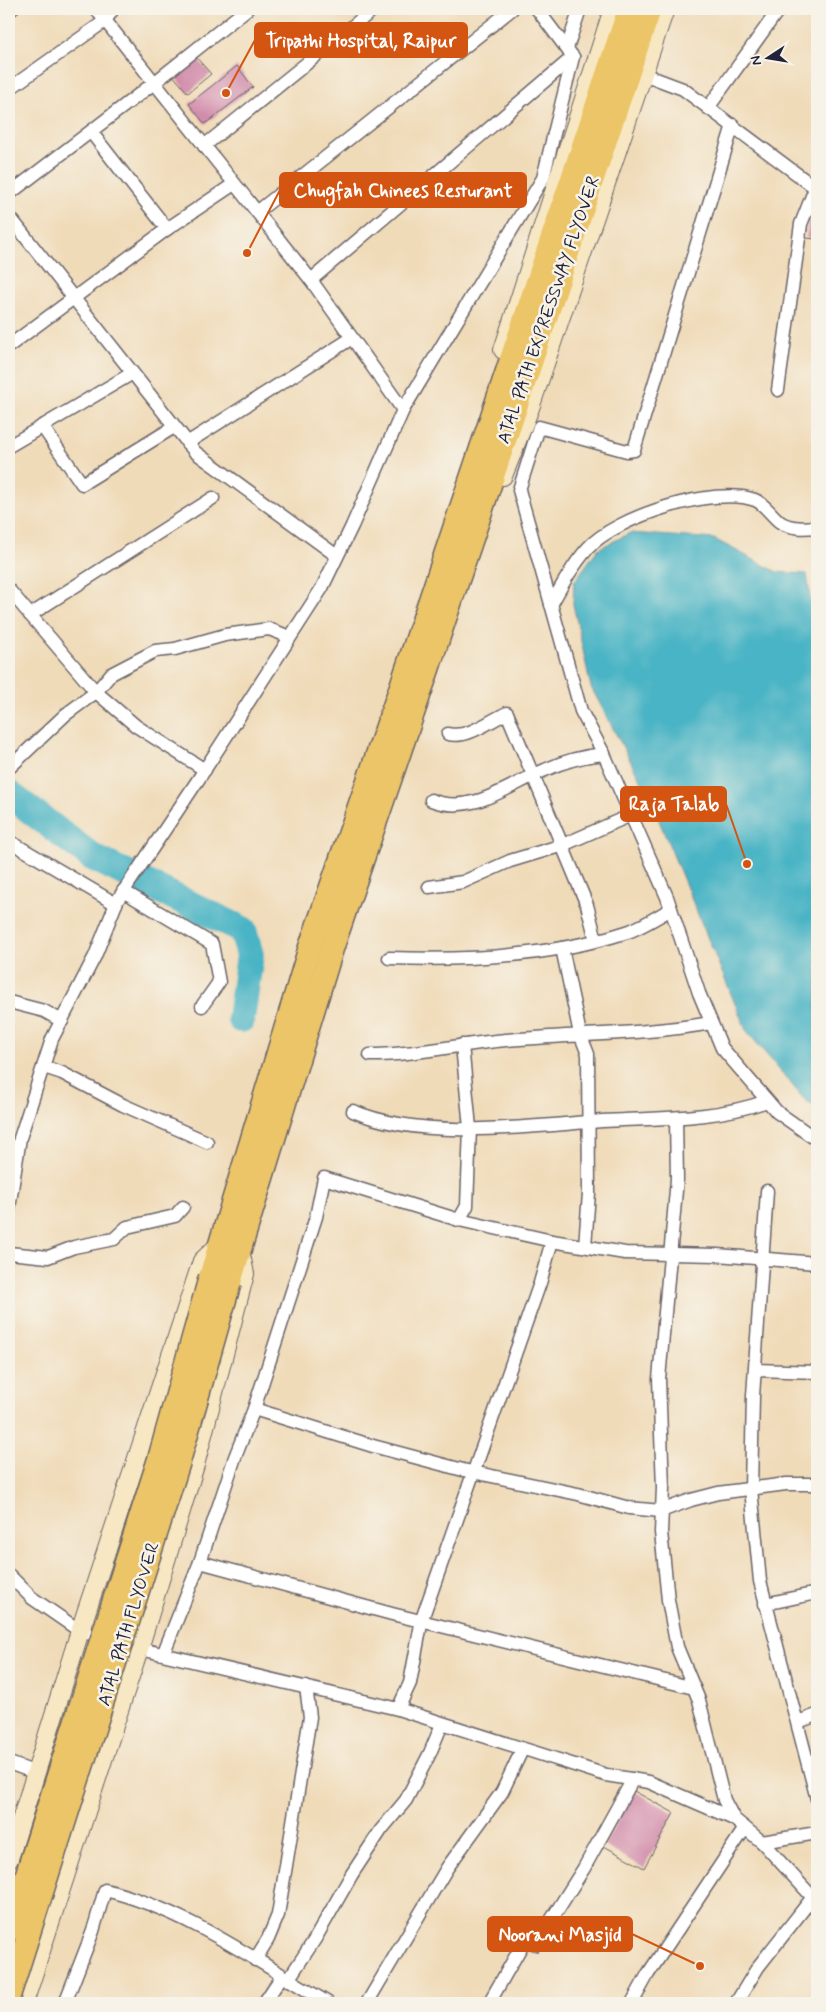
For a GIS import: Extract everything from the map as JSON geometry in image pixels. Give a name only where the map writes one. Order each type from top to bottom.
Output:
[{"type":"highway","name":"ATAL PATH EXPRESSWAY FLYOVER","points":[[321,948],[480,483],[628,9]]},
{"type":"highway","name":"ATAL PATH EXPRESSWAY FLYOVER","points":[[480,483],[650,9]]},
{"type":"highway","name":"ATAL PATH FLYOVER","points":[[9,1930],[144,1506],[220,1280],[321,948]]},
{"type":"highway","name":"ATAL PATH FLYOVER","points":[[9,1996],[167,1503],[220,1280]]},
{"type":"street","points":[[96,9],[311,280],[403,410]]},
{"type":"street","points":[[9,89],[106,21],[113,9]]},
{"type":"street","points":[[9,194],[154,84],[247,9]]},
{"type":"street","points":[[204,146],[374,9]]},
{"type":"street","points":[[257,212],[512,9]]},
{"type":"street","points":[[537,9],[570,53]]},
{"type":"street","points":[[9,1208],[20,1138],[52,1039],[95,956],[116,904],[322,588],[403,410],[543,178],[580,9]]},
{"type":"street","points":[[439,606],[473,440],[612,9]]},
{"type":"street","points":[[439,606],[530,408],[665,9]]},
{"type":"street","points":[[708,108],[779,9]]},
{"type":"street","points":[[311,280],[570,53]]},
{"type":"street","points":[[643,74],[682,89],[817,189],[814,191],[801,224],[778,390]]},
{"type":"street","points":[[733,125],[634,450],[627,451],[539,427],[519,490],[582,711],[604,754],[672,910],[698,993],[722,1048],[777,1112],[817,1140]]},
{"type":"street","points":[[91,132],[167,229]]},
{"type":"street","points":[[9,346],[167,229],[234,184]]},
{"type":"street","points":[[9,216],[194,452],[338,556]]},
{"type":"street","points":[[187,443],[352,338]]},
{"type":"street","points":[[9,446],[131,374]]},
{"type":"street","points":[[42,426],[82,484],[174,427]]},
{"type":"street","points":[[551,605],[564,580],[589,546],[619,525],[656,510],[690,501],[738,496],[756,500],[781,523],[799,528],[817,527]]},
{"type":"street","points":[[30,614],[213,498]]},
{"type":"street","points":[[9,590],[96,692],[136,726],[205,770]]},
{"type":"street","points":[[9,768],[65,715],[96,692],[111,674],[154,651],[175,649],[226,635],[269,629],[290,637]]},
{"type":"street","points":[[448,734],[456,736],[468,733],[507,713],[587,905],[596,940]]},
{"type":"street","points":[[431,800],[443,805],[464,805],[494,795],[533,775],[580,757],[604,754]]},
{"type":"street","points":[[429,887],[463,882],[510,861],[563,845],[631,815]]},
{"type":"street","points":[[9,841],[116,904]]},
{"type":"street","points":[[123,891],[212,944],[219,982],[202,1006]]},
{"type":"street","points":[[389,958],[424,960],[504,955],[562,948],[629,931],[672,910]]},
{"type":"street","points":[[562,948],[580,1034],[588,1054],[589,1193],[584,1246]]},
{"type":"street","points":[[9,1002],[44,1011],[62,1021]]},
{"type":"street","points":[[370,1055],[400,1055],[462,1045],[580,1034],[672,1030],[711,1022]]},
{"type":"street","points":[[459,1220],[467,1206],[470,1128],[462,1045]]},
{"type":"street","points":[[44,1067],[62,1073],[123,1105],[207,1142]]},
{"type":"street","points":[[353,1111],[366,1117],[426,1128],[470,1128],[561,1125],[710,1116],[748,1108],[767,1101]]},
{"type":"street","points":[[676,1118],[677,1179],[659,1379],[661,1532],[668,1600],[677,1646],[694,1688],[724,1800],[734,1819]]},
{"type":"street","points":[[164,1652],[200,1562],[235,1457],[254,1409],[313,1227],[324,1178],[459,1220],[552,1241],[625,1253],[763,1258],[817,1263]]},
{"type":"street","points":[[767,1190],[750,1489],[760,1581],[817,1798]]},
{"type":"street","points":[[9,1253],[48,1257],[74,1247],[114,1239],[127,1227],[175,1216],[183,1207]]},
{"type":"street","points":[[398,1709],[410,1683],[422,1619],[452,1538],[472,1472],[540,1283],[552,1241]]},
{"type":"street","points":[[9,1860],[80,1631],[202,1261],[230,1247],[245,1274],[196,1465],[139,1649],[24,2003]]},
{"type":"street","points":[[756,1370],[817,1372]]},
{"type":"street","points":[[254,1409],[373,1446],[472,1472],[578,1494],[629,1508],[661,1511],[700,1498],[750,1489],[786,1484],[817,1484]]},
{"type":"street","points":[[200,1562],[618,1671],[694,1688]]},
{"type":"street","points":[[9,1575],[32,1598],[80,1631],[139,1649],[164,1652],[398,1709],[522,1750],[606,1775],[649,1782],[734,1819],[762,1842],[815,1899],[758,1967],[736,2003]]},
{"type":"street","points":[[765,1604],[817,1593]]},
{"type":"street","points":[[255,1960],[268,1939],[278,1916],[310,1717],[306,1687]]},
{"type":"street","points":[[798,1722],[817,1715]]},
{"type":"street","points":[[264,2003],[315,1939],[352,1874],[381,1830],[406,1800],[430,1753],[442,1724]]},
{"type":"street","points":[[368,2003],[447,1868],[502,1792],[522,1750]]},
{"type":"street","points":[[9,1763],[36,1773]]},
{"type":"street","points":[[489,2003],[525,1940],[536,1944],[584,1868],[633,1779]]},
{"type":"street","points":[[632,2003],[648,1974],[745,1828]]},
{"type":"street","points":[[762,1842],[817,1833]]},
{"type":"street","points":[[65,2003],[93,1931],[105,1890],[124,1895],[204,1928],[328,2003]]},
{"type":"water","points":[[630,533],[714,539],[777,572],[807,574],[813,620],[817,623],[817,1109],[803,1098],[746,1030],[648,794],[591,687],[573,604],[574,582],[598,549]]},
{"type":"building","points":[[193,54],[211,74],[188,93],[171,73]]},
{"type":"building","points":[[237,66],[253,87],[205,124],[189,104]]},
{"type":"building","points":[[809,210],[817,211],[817,239],[806,238]]},
{"type":"building","points":[[634,1791],[674,1813],[644,1868],[604,1846]]},
{"type":"waterway","points":[[9,794],[92,857],[243,930],[250,955],[241,1019]]},
{"type":"place","name":"Tripathi Hospital, Raipur","points":[[226,93]]},
{"type":"place","name":"Chugfah Chinees Resturant","points":[[247,253]]},
{"type":"place","name":"Raja Talab","points":[[747,864]]},
{"type":"place","name":"Noorani Masjid","points":[[700,1966]]}]
